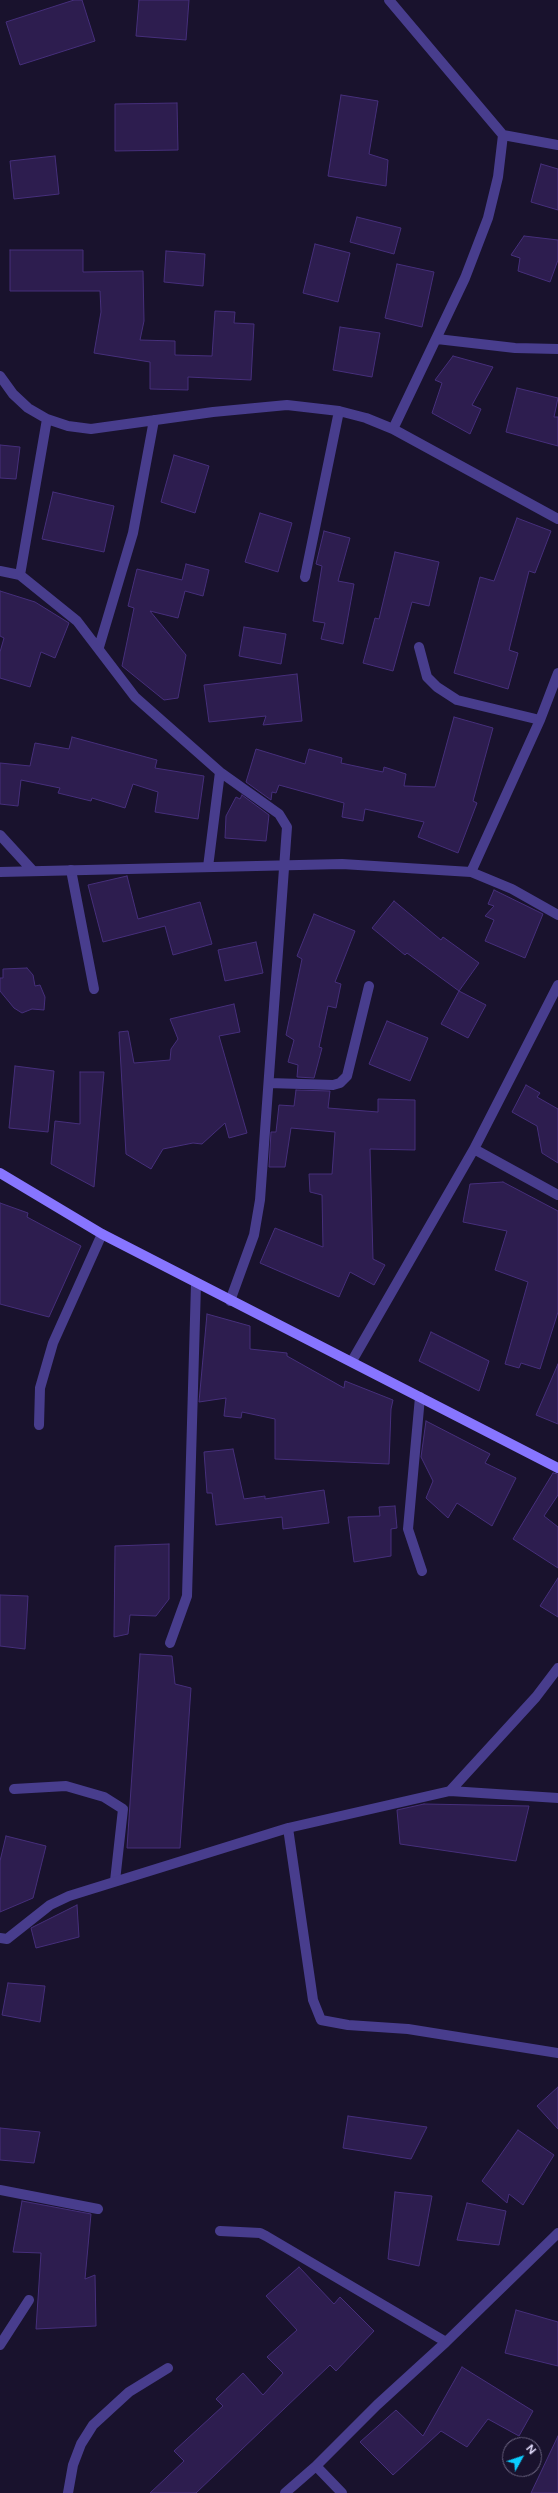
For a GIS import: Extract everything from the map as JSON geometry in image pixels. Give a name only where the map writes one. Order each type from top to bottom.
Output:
[{"type":"main road","points":[[0,1173],[102,1234],[196,1284],[352,1361],[558,1468]]},
{"type":"street","points":[[389,0],[503,135],[558,145]]},
{"type":"street","points":[[393,429],[465,278],[488,218],[498,177],[503,135]]},
{"type":"street","points":[[437,339],[515,348],[558,349]]},
{"type":"street","points":[[0,376],[13,394],[28,408],[47,419],[68,426],[91,429],[154,420],[287,405],[339,411],[366,418],[393,429],[558,519]]},
{"type":"street","points":[[305,577],[339,411]]},
{"type":"street","points":[[20,575],[47,419]]},
{"type":"street","points":[[98,647],[133,532],[154,420]]},
{"type":"street","points":[[0,571],[20,575],[78,621],[136,697],[220,772],[284,819],[287,827],[286,866],[260,1200],[254,1235],[230,1301]]},
{"type":"street","points":[[418,647],[427,677],[437,687],[457,700],[540,720]]},
{"type":"street","points":[[471,872],[540,720],[558,673]]},
{"type":"street","points":[[208,867],[220,772]]},
{"type":"street","points":[[0,835],[33,871]]},
{"type":"street","points":[[0,872],[342,864],[471,872],[512,889],[558,915]]},
{"type":"street","points":[[71,870],[94,989]]},
{"type":"street","points":[[352,1361],[474,1149],[558,985]]},
{"type":"street","points":[[269,1082],[333,1085],[340,1083],[347,1076],[369,986]]},
{"type":"street","points":[[474,1149],[558,1195]]},
{"type":"street","points":[[39,1425],[40,1388],[53,1342],[102,1234]]},
{"type":"street","points":[[170,1643],[187,1596],[196,1284]]},
{"type":"street","points":[[420,1396],[408,1529],[422,1571]]},
{"type":"street","points":[[450,1791],[536,1697],[558,1668]]},
{"type":"street","points":[[14,1789],[66,1786],[104,1797],[123,1809],[115,1881]]},
{"type":"street","points":[[0,1938],[7,1939],[56,1902],[69,1896],[288,1828],[450,1791],[487,1795],[558,1798]]},
{"type":"street","points":[[288,1828],[313,2000],[321,2020],[348,2025],[408,2029],[558,2053]]},
{"type":"street","points":[[0,2190],[98,2209]]},
{"type":"street","points":[[220,2230],[260,2233],[446,2342]]},
{"type":"street","points":[[285,2493],[316,2466],[377,2405],[446,2342],[558,2233]]},
{"type":"street","points":[[0,2345],[29,2300]]},
{"type":"street","points":[[68,2493],[73,2465],[81,2444],[93,2425],[129,2392],[168,2368]]},
{"type":"street","points":[[316,2466],[342,2493]]},
{"type":"building","points":[[74,0],[82,0],[95,41],[20,65],[6,22]]},
{"type":"building","points":[[139,0],[189,0],[186,40],[136,36]]},
{"type":"building","points":[[341,95],[378,101],[369,154],[388,160],[386,186],[328,176]]},
{"type":"building","points":[[177,103],[178,150],[115,151],[115,104]]},
{"type":"building","points":[[55,156],[59,194],[14,199],[10,161]]},
{"type":"building","points":[[541,164],[558,169],[558,210],[531,202]]},
{"type":"building","points":[[357,217],[401,228],[394,254],[350,242]]},
{"type":"building","points":[[524,236],[558,240],[558,260],[550,282],[518,271],[520,258],[511,255]]},
{"type":"building","points":[[315,244],[350,253],[338,302],[303,293]]},
{"type":"building","points":[[10,250],[83,250],[83,272],[143,271],[144,321],[140,340],[175,341],[175,355],[212,356],[215,311],[235,312],[234,323],[254,324],[251,380],[188,377],[188,390],[150,389],[150,362],[94,353],[101,312],[100,291],[10,291]]},
{"type":"building","points":[[166,251],[205,254],[203,286],[164,282]]},
{"type":"building","points":[[397,264],[434,272],[422,327],[385,318]]},
{"type":"building","points":[[340,327],[380,333],[372,377],[333,370]]},
{"type":"building","points":[[453,356],[493,367],[472,405],[481,409],[470,434],[432,413],[442,383],[435,380]]},
{"type":"building","points":[[517,388],[558,398],[554,417],[558,417],[558,446],[506,432]]},
{"type":"building","points":[[0,445],[20,447],[16,479],[0,478]]},
{"type":"building","points":[[174,455],[209,466],[195,513],[161,502]]},
{"type":"building","points":[[53,492],[114,506],[104,552],[42,539]]},
{"type":"building","points":[[260,513],[292,523],[278,572],[245,562]]},
{"type":"building","points":[[517,518],[551,531],[535,573],[529,571],[509,650],[518,653],[508,689],[454,673],[480,577],[494,581]]},
{"type":"building","points":[[324,531],[350,538],[338,581],[354,584],[343,644],[321,639],[325,623],[313,621],[322,566],[316,564]]},
{"type":"building","points":[[395,552],[439,562],[429,606],[412,602],[393,671],[363,663],[375,618],[379,619]]},
{"type":"building","points":[[186,564],[209,570],[203,596],[185,591],[178,618],[150,611],[186,655],[178,698],[164,700],[122,666],[134,608],[128,606],[137,569],[182,580]]},
{"type":"building","points":[[0,591],[35,602],[69,623],[55,658],[41,652],[30,687],[0,678],[0,652],[4,638],[0,636]]},
{"type":"building","points":[[244,627],[286,634],[281,664],[239,656]]},
{"type":"building","points":[[297,674],[302,721],[263,725],[266,716],[209,722],[204,685]]},
{"type":"building","points":[[454,717],[493,728],[473,801],[477,803],[458,853],[418,837],[424,822],[365,809],[363,821],[342,817],[344,803],[279,785],[276,793],[272,792],[271,800],[246,782],[256,749],[305,764],[309,749],[342,758],[341,763],[383,772],[384,767],[406,774],[404,786],[435,787]]},
{"type":"building","points":[[72,737],[157,760],[155,768],[204,776],[198,819],[155,812],[158,792],[133,784],[125,808],[92,798],[91,801],[58,793],[60,788],[21,780],[18,806],[0,804],[0,763],[30,766],[35,743],[69,749]]},
{"type":"building","points":[[242,795],[269,815],[266,841],[225,838],[226,816],[236,797],[240,799]]},
{"type":"building","points":[[127,876],[138,919],[200,902],[212,944],[173,955],[165,926],[103,942],[88,885]]},
{"type":"building","points":[[494,890],[543,914],[525,958],[485,941],[494,920],[485,916],[494,906],[488,904]]},
{"type":"building","points":[[394,901],[441,940],[443,937],[479,963],[459,991],[407,953],[405,955],[372,928]]},
{"type":"building","points":[[314,914],[355,931],[335,982],[341,984],[336,1008],[328,1006],[319,1047],[322,1048],[314,1078],[297,1077],[298,1065],[288,1062],[294,1040],[286,1035],[302,959],[297,956]]},
{"type":"building","points":[[256,942],[263,973],[225,981],[218,950]]},
{"type":"building","points":[[27,968],[33,975],[35,986],[40,985],[45,997],[44,1010],[32,1009],[22,1013],[14,1008],[0,991],[0,978],[3,978],[3,969]]},
{"type":"building","points":[[459,991],[486,1005],[468,1038],[441,1024]]},
{"type":"building","points":[[234,1004],[240,1032],[219,1036],[247,1133],[229,1138],[225,1123],[202,1144],[193,1143],[163,1149],[151,1169],[126,1154],[119,1032],[128,1031],[134,1063],[170,1060],[171,1049],[178,1039],[170,1019]]},
{"type":"building","points":[[387,1021],[428,1038],[410,1081],[369,1064]]},
{"type":"building","points":[[15,1066],[54,1071],[48,1132],[9,1128]]},
{"type":"building","points":[[80,1072],[104,1072],[94,1187],[51,1164],[55,1121],[80,1124]]},
{"type":"building","points":[[526,1085],[540,1093],[537,1097],[558,1109],[558,1163],[542,1153],[537,1126],[512,1112]]},
{"type":"building","points":[[296,1090],[330,1091],[328,1108],[378,1112],[378,1099],[415,1100],[415,1150],[370,1149],[373,1259],[385,1265],[374,1285],[350,1272],[339,1297],[260,1263],[275,1228],[323,1247],[322,1195],[310,1192],[309,1174],[332,1174],[335,1132],[291,1128],[285,1167],[269,1167],[271,1132],[276,1132],[279,1105],[294,1106]]},
{"type":"building","points":[[503,1182],[558,1211],[558,1312],[540,1369],[521,1363],[519,1368],[505,1364],[528,1282],[495,1270],[507,1231],[463,1222],[470,1184]]},
{"type":"building","points":[[0,1203],[28,1213],[27,1217],[81,1246],[49,1317],[0,1304]]},
{"type":"building","points":[[207,1314],[250,1326],[250,1349],[287,1353],[287,1356],[344,1388],[345,1381],[393,1400],[391,1409],[389,1464],[275,1459],[275,1419],[242,1412],[241,1418],[224,1416],[226,1398],[199,1402]]},
{"type":"building","points":[[431,1332],[489,1361],[479,1391],[419,1361]]},
{"type":"building","points":[[558,1364],[558,1424],[536,1415]]},
{"type":"building","points":[[426,1421],[490,1454],[485,1463],[516,1478],[492,1526],[457,1503],[448,1518],[426,1498],[433,1481],[421,1457]]},
{"type":"building","points":[[233,1449],[244,1499],[265,1496],[265,1499],[324,1490],[329,1523],[283,1529],[282,1517],[216,1525],[212,1493],[207,1493],[204,1452]]},
{"type":"building","points":[[553,1473],[558,1474],[558,1495],[544,1516],[558,1527],[558,1568],[513,1539]]},
{"type":"building","points":[[395,1506],[397,1528],[391,1529],[391,1556],[354,1562],[348,1517],[380,1516],[379,1507]]},
{"type":"building","points":[[169,1544],[169,1599],[156,1616],[130,1615],[128,1634],[114,1637],[115,1546]]},
{"type":"building","points":[[558,1578],[558,1617],[540,1606]]},
{"type":"building","points":[[0,1595],[28,1596],[25,1649],[0,1646]]},
{"type":"building","points":[[140,1654],[172,1656],[175,1684],[191,1688],[180,1848],[127,1848]]},
{"type":"building","points":[[424,1804],[529,1806],[516,1861],[400,1844],[397,1810]]},
{"type":"building","points":[[6,1836],[46,1846],[33,1898],[0,1912],[0,1861]]},
{"type":"building","points":[[77,1905],[79,1937],[36,1948],[31,1928]]},
{"type":"building","points":[[8,1983],[45,1986],[40,2022],[2,2015]]},
{"type":"building","points":[[558,2087],[558,2129],[537,2106]]},
{"type":"building","points":[[348,2116],[427,2127],[411,2159],[343,2148]]},
{"type":"building","points":[[0,2128],[40,2132],[34,2163],[0,2160]]},
{"type":"building","points":[[518,2130],[554,2155],[523,2205],[509,2194],[507,2203],[482,2181]]},
{"type":"building","points":[[395,2192],[432,2196],[419,2266],[388,2259]]},
{"type":"building","points":[[22,2201],[91,2214],[85,2279],[95,2275],[96,2326],[36,2329],[41,2253],[13,2252]]},
{"type":"building","points":[[467,2203],[506,2211],[499,2245],[457,2240]]},
{"type":"building","points":[[299,2267],[334,2304],[340,2297],[374,2331],[336,2371],[330,2365],[196,2493],[150,2493],[184,2461],[174,2451],[223,2406],[216,2399],[243,2373],[263,2395],[283,2373],[267,2357],[297,2330],[266,2296]]},
{"type":"building","points":[[516,2310],[558,2322],[558,2366],[505,2353]]},
{"type":"building","points":[[462,2367],[533,2411],[519,2436],[488,2419],[467,2447],[441,2431],[393,2475],[360,2442],[396,2410],[423,2436]]},
{"type":"building","points":[[558,2436],[558,2493],[531,2493],[539,2477],[542,2477],[542,2470]]}]
